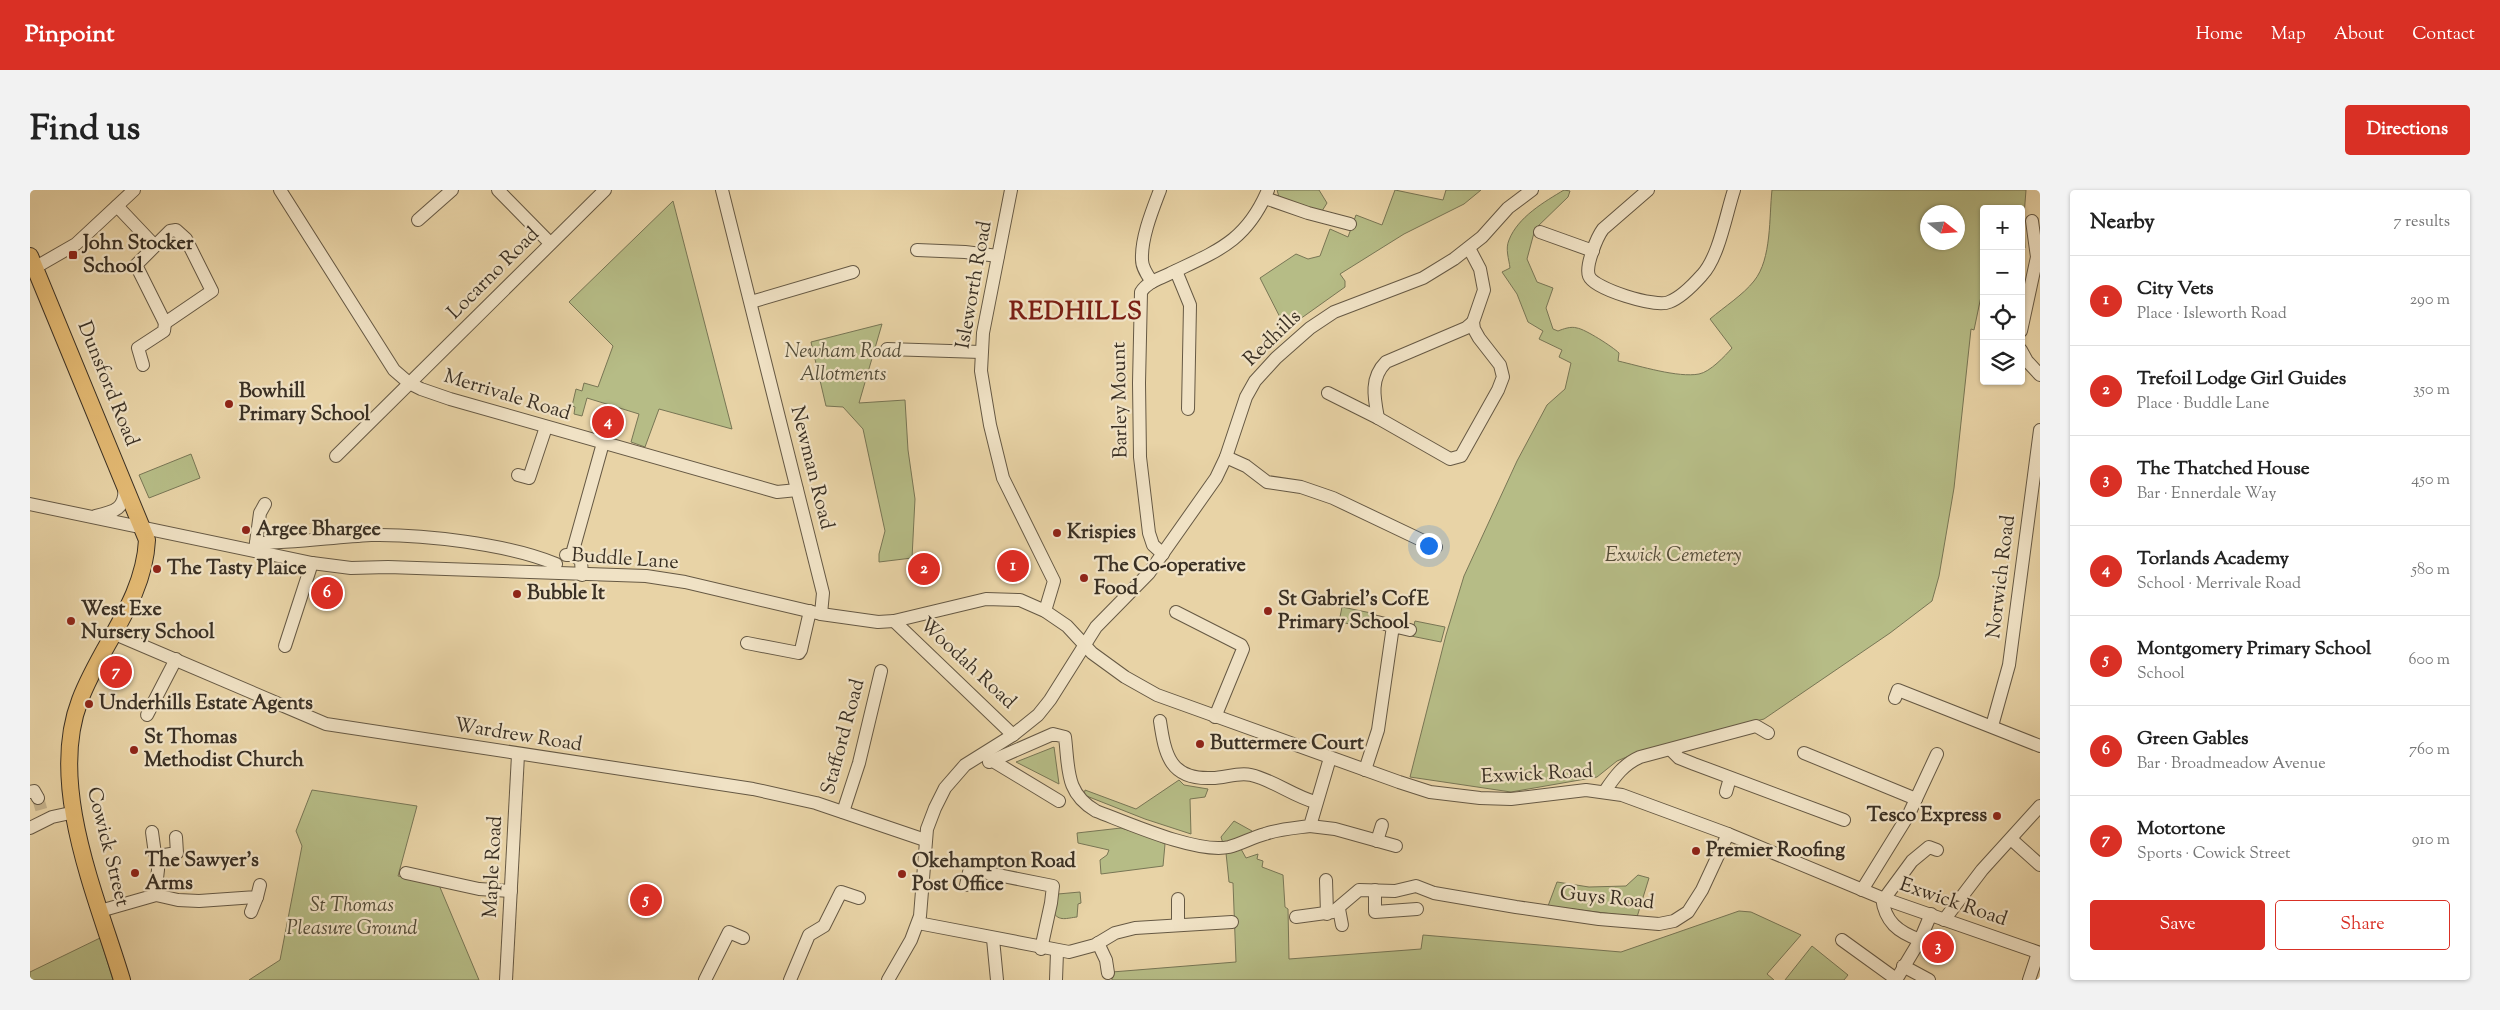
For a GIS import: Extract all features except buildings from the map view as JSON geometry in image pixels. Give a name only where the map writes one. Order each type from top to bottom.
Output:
[{"type":"main road","name":"Dunsford Road","points":[[33,262],[144,529]]},
{"type":"main road","name":"Cowick Street","points":[[122,980],[84,861],[68,766],[70,738],[80,700],[115,634],[140,580],[146,545],[144,529]]},
{"type":"street","points":[[33,262],[76,244],[134,190]]},
{"type":"street","points":[[418,220],[452,190]]},
{"type":"street","points":[[498,190],[550,243]]},
{"type":"street","name":"Locarno Road","points":[[409,384],[605,190]]},
{"type":"street","name":"Newman Road","points":[[722,190],[823,593],[799,653],[748,643]]},
{"type":"street","name":"Isleworth Road","points":[[1011,190],[981,352],[985,399],[1003,478],[1054,580],[1045,611]]},
{"type":"street","points":[[1160,190],[1154,206],[1142,256],[1144,266],[1152,282],[1218,251],[1238,237],[1252,220],[1266,194],[1308,213],[1350,224]]},
{"type":"street","name":"Redhills","points":[[888,980],[911,940],[918,923],[922,908],[925,840],[935,808],[951,779],[976,757],[1013,735],[1038,715],[1050,700],[1101,621],[1149,574],[1216,478],[1226,457],[1246,397],[1255,381],[1298,337],[1334,312],[1423,278],[1469,248],[1508,208],[1532,190]]},
{"type":"street","points":[[1648,190],[1603,229],[1593,252],[1588,272],[1590,279],[1598,285],[1649,302],[1670,302],[1706,269],[1718,240],[1734,190]]},
{"type":"street","name":"Merrivale Road","points":[[282,191],[394,370],[409,384],[546,427],[777,492],[797,490]]},
{"type":"street","points":[[117,206],[154,245]]},
{"type":"street","points":[[2025,320],[2036,290],[2037,257],[2032,221]]},
{"type":"street","points":[[143,365],[138,348],[164,331],[165,324],[136,265],[170,231],[182,234],[212,292],[165,324]]},
{"type":"street","points":[[1540,232],[1593,252]]},
{"type":"street","points":[[1378,418],[1374,385],[1378,371],[1386,362],[1466,328],[1473,322],[1484,290],[1480,269],[1469,248]]},
{"type":"street","points":[[917,250],[965,252],[998,256]]},
{"type":"street","points":[[1176,271],[1190,306],[1195,386],[1188,409]]},
{"type":"street","points":[[750,302],[854,272]]},
{"type":"street","name":"Barley Mount","points":[[1152,282],[1141,292],[1140,305],[1140,457],[1149,533],[1154,545],[1163,554]]},
{"type":"street","points":[[1328,392],[1358,400],[1378,418],[1450,459],[1461,456],[1498,390],[1502,377],[1500,365],[1479,338],[1473,322]]},
{"type":"street","points":[[887,349],[981,352]]},
{"type":"street","points":[[2025,357],[2040,375]]},
{"type":"street","points":[[336,456],[409,384]]},
{"type":"street","points":[[518,475],[529,478],[546,427]]},
{"type":"street","name":"Norwich Road","points":[[1992,726],[2010,665],[2040,430]]},
{"type":"street","points":[[572,554],[603,443]]},
{"type":"street","points":[[1226,457],[1246,466],[1267,482],[1301,487],[1333,498],[1436,547]]},
{"type":"street","points":[[90,516],[115,511],[125,496],[124,482]]},
{"type":"street","name":"Buddle Lane","points":[[30,504],[144,529],[255,548],[312,563],[351,568],[555,569]]},
{"type":"street","points":[[255,548],[260,513],[265,504]]},
{"type":"street","name":"Buddle Lane","points":[[255,548],[338,537],[401,536],[461,541],[555,569],[582,575],[646,576],[674,580],[816,613],[878,622],[894,621],[970,602],[997,598],[1020,600],[1045,611],[1072,630],[1086,645]]},
{"type":"street","points":[[555,569],[562,557],[572,554]]},
{"type":"street","points":[[572,554],[581,561],[582,575]]},
{"type":"street","points":[[286,646],[312,563]]},
{"type":"street","points":[[1176,612],[1241,644],[1243,648],[1215,717]]},
{"type":"street","name":"Woodah Road","points":[[894,621],[1013,735]]},
{"type":"street","points":[[1377,622],[1410,630]]},
{"type":"street","points":[[1365,770],[1378,730],[1393,626]]},
{"type":"street","name":"Wardrew Road","points":[[115,634],[326,724],[753,790],[816,803],[925,840]]},
{"type":"street","name":"Exwick Road","points":[[1086,645],[1125,677],[1173,702],[1430,792],[1480,798],[1511,799],[1586,790],[1605,791],[1641,801],[1728,834],[1862,890],[2039,953]]},
{"type":"street","points":[[147,715],[176,659]]},
{"type":"street","name":"Stafford Road","points":[[843,812],[859,762],[881,671]]},
{"type":"street","points":[[1898,691],[2040,746]]},
{"type":"street","points":[[1160,721],[1159,749],[1169,762],[1182,771],[1202,778],[1249,775],[1261,778],[1299,798],[1315,802]]},
{"type":"street","points":[[1605,791],[1617,774],[1630,761],[1756,726],[1768,733]]},
{"type":"street","points":[[1059,801],[991,761],[1053,734],[1063,735],[1065,737],[1074,791],[1086,805],[1103,814],[1197,846],[1229,847],[1265,833],[1310,826],[1336,829],[1396,846]]},
{"type":"street","points":[[1671,750],[1679,758],[1730,778],[1840,815]]},
{"type":"street","points":[[1804,753],[1916,799]]},
{"type":"street","points":[[1862,890],[1886,848],[1905,822],[1937,754]]},
{"type":"street","name":"Maple Road","points":[[506,980],[518,755]]},
{"type":"street","points":[[1310,826],[1315,802],[1330,758]]},
{"type":"street","points":[[1726,792],[1730,778]]},
{"type":"street","points":[[1944,920],[1982,870],[2040,806]]},
{"type":"street","points":[[30,828],[44,816],[75,812]]},
{"type":"street","points":[[1377,841],[1382,825]]},
{"type":"street","points":[[152,832],[155,854],[158,856],[160,865],[155,883],[156,895]]},
{"type":"street","name":"Guys Road","points":[[1327,914],[1339,908],[1359,890],[1395,891],[1416,886],[1434,893],[1650,925],[1674,921],[1688,912],[1692,906],[1728,834]]},
{"type":"street","points":[[158,856],[177,853],[176,837]]},
{"type":"street","points":[[2011,839],[2040,865]]},
{"type":"street","points":[[1883,898],[1916,856],[1929,847],[1937,850]]},
{"type":"street","points":[[966,885],[969,872],[982,872],[1052,886],[1053,890],[1041,949]]},
{"type":"street","points":[[406,873],[479,889],[511,891]]},
{"type":"street","points":[[1296,917],[1327,914],[1326,880]]},
{"type":"street","points":[[1374,890],[1374,912],[1417,909]]},
{"type":"street","points":[[100,911],[156,895],[178,900],[199,901],[258,891],[251,912]]},
{"type":"street","points":[[790,980],[810,934],[824,926],[841,892],[859,898]]},
{"type":"street","name":"Exwick Road","points":[[1883,898],[1885,915],[1889,920],[1911,937],[1920,940]]},
{"type":"street","points":[[1178,899],[1178,924]]},
{"type":"street","points":[[1339,908],[1342,925]]},
{"type":"street","points":[[1842,940],[1896,979],[1920,940],[1931,914]]},
{"type":"street","points":[[918,923],[1057,952],[1075,951],[1098,943],[1115,933],[1135,928],[1232,922]]},
{"type":"street","points":[[704,980],[729,932],[743,938]]},
{"type":"street","points":[[993,939],[997,980]]},
{"type":"street","points":[[1098,943],[1106,960],[1108,973]]},
{"type":"street","points":[[1056,980],[1057,952]]},
{"type":"street","points":[[2029,980],[2039,953]]},
{"type":"street","points":[[1903,966],[1929,980]]},
{"type":"green space","points":[[1277,190],[1319,190],[1327,203],[1322,211],[1317,212],[1279,197]]},
{"type":"green space","points":[[1395,190],[1443,200],[1446,190],[1481,190],[1464,204],[1404,234],[1340,274],[1345,281],[1345,287],[1286,329],[1260,278],[1296,254],[1308,259],[1320,256],[1330,229],[1348,237],[1356,215],[1382,225]]},
{"type":"green space","name":"Exwick Cemetery","points":[[1564,190],[1570,191],[1568,197],[1535,229],[1527,259],[1537,282],[1553,288],[1546,308],[1553,329],[1558,331],[1575,327],[1581,329],[1616,350],[1619,353],[1618,361],[1659,371],[1690,375],[1703,373],[1708,370],[1732,348],[1710,319],[1744,291],[1760,272],[1767,249],[1772,190],[2026,190],[2025,205],[1980,205],[1980,301],[1974,330],[1971,329],[1954,488],[1939,576],[1932,601],[1890,633],[1764,719],[1641,751],[1617,761],[1597,777],[1511,792],[1410,777],[1446,635],[1464,576],[1517,461],[1547,405],[1565,389],[1571,363],[1559,357],[1562,350],[1539,339],[1543,331],[1528,322],[1517,294],[1502,272],[1510,268],[1507,247],[1513,232],[1525,217]]},
{"type":"green space","points":[[673,201],[732,429],[659,409],[645,447],[631,442],[639,414],[587,398],[582,416],[574,414],[575,407],[572,406],[576,389],[582,391],[584,383],[598,387],[613,346],[569,302]]},
{"type":"green space","name":"Newham Road Allotments","points":[[882,324],[859,403],[905,400],[908,450],[915,499],[912,558],[879,562],[879,554],[885,531],[863,429],[843,407],[826,406],[811,342]]},
{"type":"green space","points":[[191,454],[200,478],[149,498],[139,475]]},
{"type":"green space","points":[[1342,607],[1376,614],[1372,628],[1339,622]]},
{"type":"green space","points":[[1415,621],[1445,627],[1441,642],[1411,636]]},
{"type":"green space","points":[[1054,747],[1059,784],[1016,762]]},
{"type":"green space","points":[[1179,780],[1184,785],[1208,789],[1205,797],[1190,799],[1191,834],[1145,819],[1084,795],[1085,790],[1136,809]]},
{"type":"green space","name":"St Thomas Pleasure Ground","points":[[312,790],[417,806],[398,876],[439,885],[479,980],[249,980],[280,960],[302,846],[296,831]]},
{"type":"green space","points":[[1234,821],[1252,831],[1241,849],[1246,858],[1258,854],[1257,859],[1263,861],[1262,867],[1283,875],[1285,907],[1288,909],[1289,959],[1421,949],[1423,935],[1621,952],[1739,911],[1751,912],[1801,935],[1767,974],[1774,980],[1112,980],[1112,972],[1236,962],[1233,883],[1229,882],[1226,853],[1221,837]]},
{"type":"green space","points":[[1121,828],[1148,836],[1165,844],[1163,866],[1101,874],[1100,860],[1107,855],[1109,850],[1078,843],[1077,833]]},
{"type":"green space","points":[[1638,875],[1649,878],[1637,917],[1548,906],[1557,882],[1589,887],[1626,886]]},
{"type":"green space","points":[[1080,892],[1081,903],[1078,904],[1077,917],[1064,919],[1055,915],[1053,912],[1058,894]]},
{"type":"green space","points":[[100,938],[113,980],[30,980],[30,972]]},
{"type":"green space","points":[[1812,946],[1848,975],[1844,980],[1785,980]]},
{"type":"tunnel","points":[[38,798],[42,812]]},
{"type":"place","name":"John Stocker School","points":[[73,255]]},
{"type":"place","name":"Bowhill Primary School","points":[[229,404]]},
{"type":"place","name":"Torlands Academy","points":[[608,422]]},
{"type":"place","name":"Argee Bhargee","points":[[246,530]]},
{"type":"place","name":"Krispies","points":[[1057,533]]},
{"type":"place","name":"City Vets","points":[[1013,566]]},
{"type":"place","name":"The Tasty Plaice","points":[[157,569]]},
{"type":"place","name":"Trefoil Lodge Girl Guides","points":[[924,569]]},
{"type":"place","name":"The Co-operative Food","points":[[1084,578]]},
{"type":"place","name":"Green Gables","points":[[327,593]]},
{"type":"place","name":"Bubble It","points":[[517,594]]},
{"type":"place","name":"St Gabriel's CofE Primary School","points":[[1268,611]]},
{"type":"place","name":"West Exe Nursery School","points":[[71,621]]},
{"type":"place","name":"Motortone","points":[[116,672]]},
{"type":"place","name":"Underhills Estate Agents","points":[[89,704]]},
{"type":"place","name":"Buttermere Court","points":[[1200,744]]},
{"type":"place","name":"St Thomas Methodist Church","points":[[134,750]]},
{"type":"place","name":"Tesco Express","points":[[1997,816]]},
{"type":"place","name":"Premier Roofing","points":[[1696,851]]},
{"type":"place","name":"The Sawyer's Arms","points":[[135,873]]},
{"type":"place","name":"Okehampton Road Post Office","points":[[902,874]]},
{"type":"place","name":"Montgomery Primary School","points":[[646,900]]},
{"type":"place","name":"The Thatched House","points":[[1938,947]]},
{"type":"district","name":"REDHILLS","points":[[1076,313]]}]
